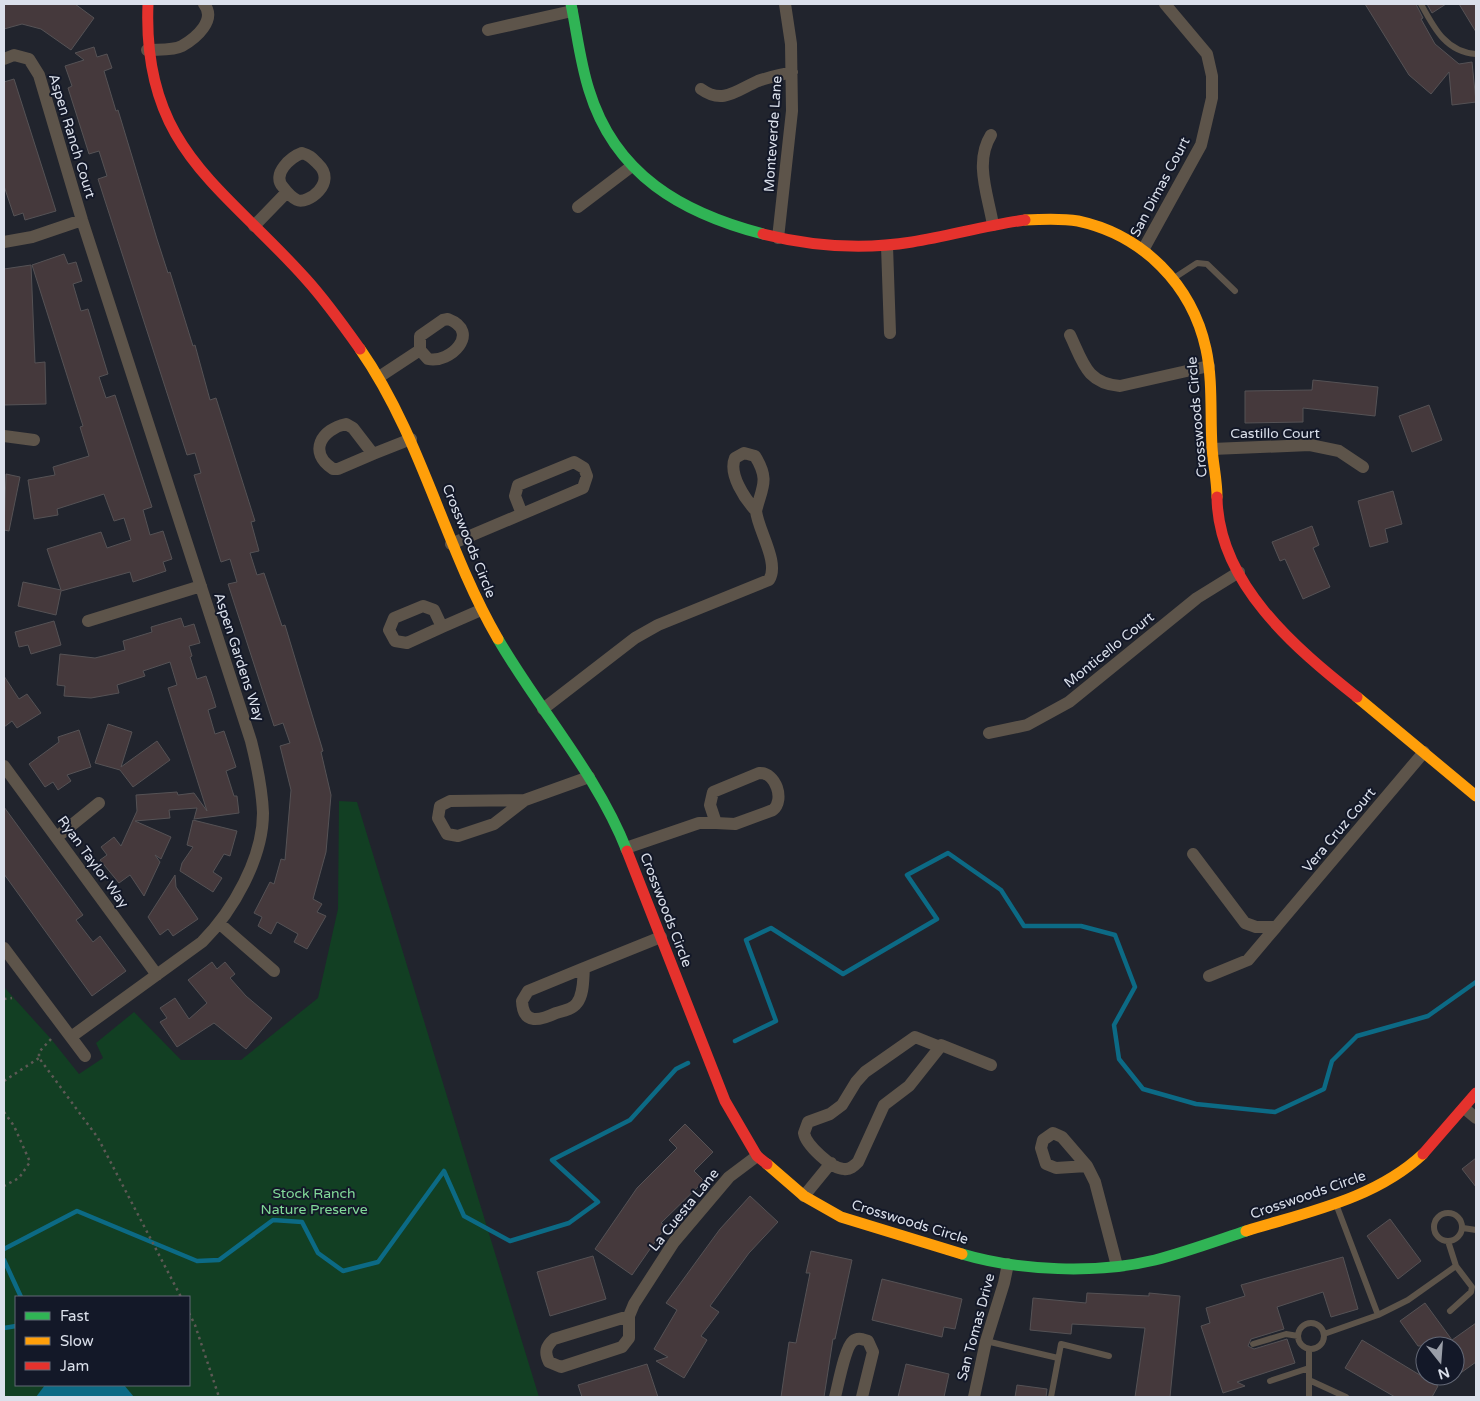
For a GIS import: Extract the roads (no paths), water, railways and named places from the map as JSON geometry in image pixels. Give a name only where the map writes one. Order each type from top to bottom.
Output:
[{"type":"street","name":"Crosswoods Circle","points":[[148,4],[147,50],[152,80],[172,132],[200,171],[306,279],[335,314],[379,377],[411,438],[452,544],[481,610],[506,655],[589,777],[626,848],[725,1101],[757,1156],[804,1196],[841,1217],[975,1258],[1051,1269],[1117,1266],[1154,1260],[1190,1250],[1336,1203],[1381,1186],[1414,1163],[1476,1093]]},
{"type":"street","points":[[147,50],[182,46],[205,27],[209,14],[204,4]]},
{"type":"street","name":"Monteverde Lane","points":[[778,238],[790,136],[792,72],[785,4]]},
{"type":"street","name":"San Dimas Court","points":[[1143,250],[1201,146],[1212,98],[1212,76],[1207,54],[1165,4]]},
{"type":"street","name":"Crosswoods Circle","points":[[488,30],[572,7],[592,100],[611,138],[632,166],[662,193],[699,215],[719,223],[778,238],[831,246],[887,246],[1024,219],[1047,217],[1082,222],[1115,233],[1143,250],[1173,279],[1196,315],[1204,336],[1209,366],[1212,448],[1217,480],[1217,509],[1239,572],[1265,614],[1288,639],[1476,796]]},
{"type":"street","name":"Aspen Ranch Court","points":[[4,58],[14,55],[29,59],[39,75],[82,220]]},
{"type":"street","points":[[701,89],[718,97],[725,97],[759,81],[792,72]]},
{"type":"street","points":[[992,135],[982,155],[982,168],[993,225]]},
{"type":"street","points":[[578,207],[632,166]]},
{"type":"street","points":[[254,226],[287,192]]},
{"type":"street","points":[[4,242],[32,237],[82,220]]},
{"type":"street","name":"Aspen Gardens Way","points":[[71,1037],[202,942],[220,924],[248,875],[258,843],[263,815],[260,780],[251,741],[82,220]]},
{"type":"street","points":[[887,246],[890,333]]},
{"type":"street","points":[[1070,335],[1085,369],[1099,382],[1109,385],[1120,386],[1209,366]]},
{"type":"street","points":[[379,377],[420,350]]},
{"type":"street","points":[[4,436],[34,440]]},
{"type":"street","points":[[373,454],[411,438]]},
{"type":"street","name":"Castillo Court","points":[[1212,448],[1310,445],[1339,452],[1363,467]]},
{"type":"street","points":[[452,544],[583,488],[587,476],[584,468],[574,462],[568,463],[518,485],[514,496],[522,514]]},
{"type":"street","points":[[543,709],[635,638],[658,625],[769,580],[772,575],[772,565],[756,511]]},
{"type":"street","name":"Monticello Court","points":[[989,733],[1027,724],[1069,702],[1197,598],[1239,572]]},
{"type":"street","points":[[88,621],[201,586]]},
{"type":"street","points":[[442,627],[481,610]]},
{"type":"street","name":"Vera Cruz Court","points":[[1209,976],[1248,960],[1424,752]]},
{"type":"street","name":"Ryan Taylor Way","points":[[4,766],[157,975]]},
{"type":"street","points":[[626,848],[699,823],[735,824],[773,810],[780,801],[773,779],[768,774],[759,773],[717,788],[710,800],[716,823]]},
{"type":"street","points":[[525,800],[450,801],[440,806],[438,818],[447,834],[458,836],[494,824],[525,800],[589,777]]},
{"type":"street","points":[[57,837],[99,803]]},
{"type":"street","points":[[1193,854],[1245,923],[1256,927],[1276,927]]},
{"type":"street","points":[[220,924],[274,971]]},
{"type":"street","points":[[584,968],[581,995],[576,1004],[540,1020],[530,1018],[526,1014],[522,1001],[528,991],[584,968],[661,937]]},
{"type":"street","points":[[4,948],[85,1056]]},
{"type":"street","points":[[940,1047],[909,1086],[884,1105],[854,1167],[843,1170],[830,1163],[805,1139],[805,1127],[808,1122],[830,1114],[842,1105],[856,1082],[866,1072],[915,1037],[940,1047],[941,1045],[990,1065]]},
{"type":"street","points":[[1464,1108],[1476,1118]]},
{"type":"street","name":"La Cuesta Lane","points":[[629,1316],[554,1340],[548,1345],[546,1351],[549,1362],[561,1367],[622,1348],[629,1338],[629,1316],[634,1304],[674,1242],[729,1177],[757,1156]]},
{"type":"street","points":[[804,1196],[830,1163]]},
{"type":"street","points":[[1087,1166],[1095,1182],[1117,1266]]},
{"type":"street","name":"San Tomas Drive","points":[[974,1397],[986,1341],[1008,1264]]},
{"type":"street","points":[[835,1397],[849,1346],[856,1340],[861,1339],[868,1341],[873,1352],[862,1397]]},
{"type":"lane","points":[[1421,4],[1436,33],[1463,53],[1476,54]]},
{"type":"lane","points":[[1173,279],[1197,263],[1207,264],[1235,291]]},
{"type":"lane","points":[[1336,1203],[1378,1315]]},
{"type":"lane","points":[[1450,1212],[1457,1215],[1462,1221],[1463,1228],[1455,1240],[1448,1242],[1436,1234],[1434,1226],[1436,1219],[1442,1214],[1450,1212]]},
{"type":"lane","points":[[1463,1228],[1476,1230]]},
{"type":"lane","points":[[1448,1242],[1456,1266],[1472,1287],[1471,1292],[1450,1311]]},
{"type":"lane","points":[[1324,1334],[1378,1315],[1408,1300],[1456,1266]]},
{"type":"lane","points":[[1309,1350],[1299,1342],[1298,1336],[1304,1325],[1316,1324],[1324,1334]]},
{"type":"lane","points":[[1253,1344],[1286,1334],[1298,1336]]},
{"type":"lane","points":[[1309,1350],[1321,1346],[1324,1334]]},
{"type":"lane","points":[[986,1341],[1058,1358]]},
{"type":"lane","points":[[1050,1397],[1061,1344],[1109,1356]]},
{"type":"lane","points":[[1309,1350],[1309,1397]]},
{"type":"lane","points":[[1270,1380],[1309,1368]]},
{"type":"lane","points":[[1309,1380],[1346,1397]]},
{"type":"water","points":[[44,1386],[125,1386],[134,1397],[36,1397]]},
{"type":"waterway","points":[[735,1041],[776,1021],[746,940],[771,928],[843,974],[937,919],[907,875],[948,853],[1001,890],[1024,926],[1081,926],[1115,935],[1135,987],[1114,1025],[1119,1059],[1143,1089],[1196,1104],[1275,1112],[1324,1089],[1332,1061],[1357,1036],[1428,1016],[1476,982]]},
{"type":"waterway","points":[[4,1249],[77,1211],[197,1261],[219,1260],[273,1220],[302,1222],[318,1253],[343,1271],[378,1262],[444,1171],[464,1216],[510,1241],[569,1223],[598,1202],[552,1160],[630,1120],[676,1069],[688,1063]]},
{"type":"waterway","points":[[4,1260],[21,1296]]},
{"type":"waterway","points":[[4,1328],[15,1326]]},
{"type":"park label","name":"Stock Ranch Nature Preserve","points":[[314,1202]]}]
